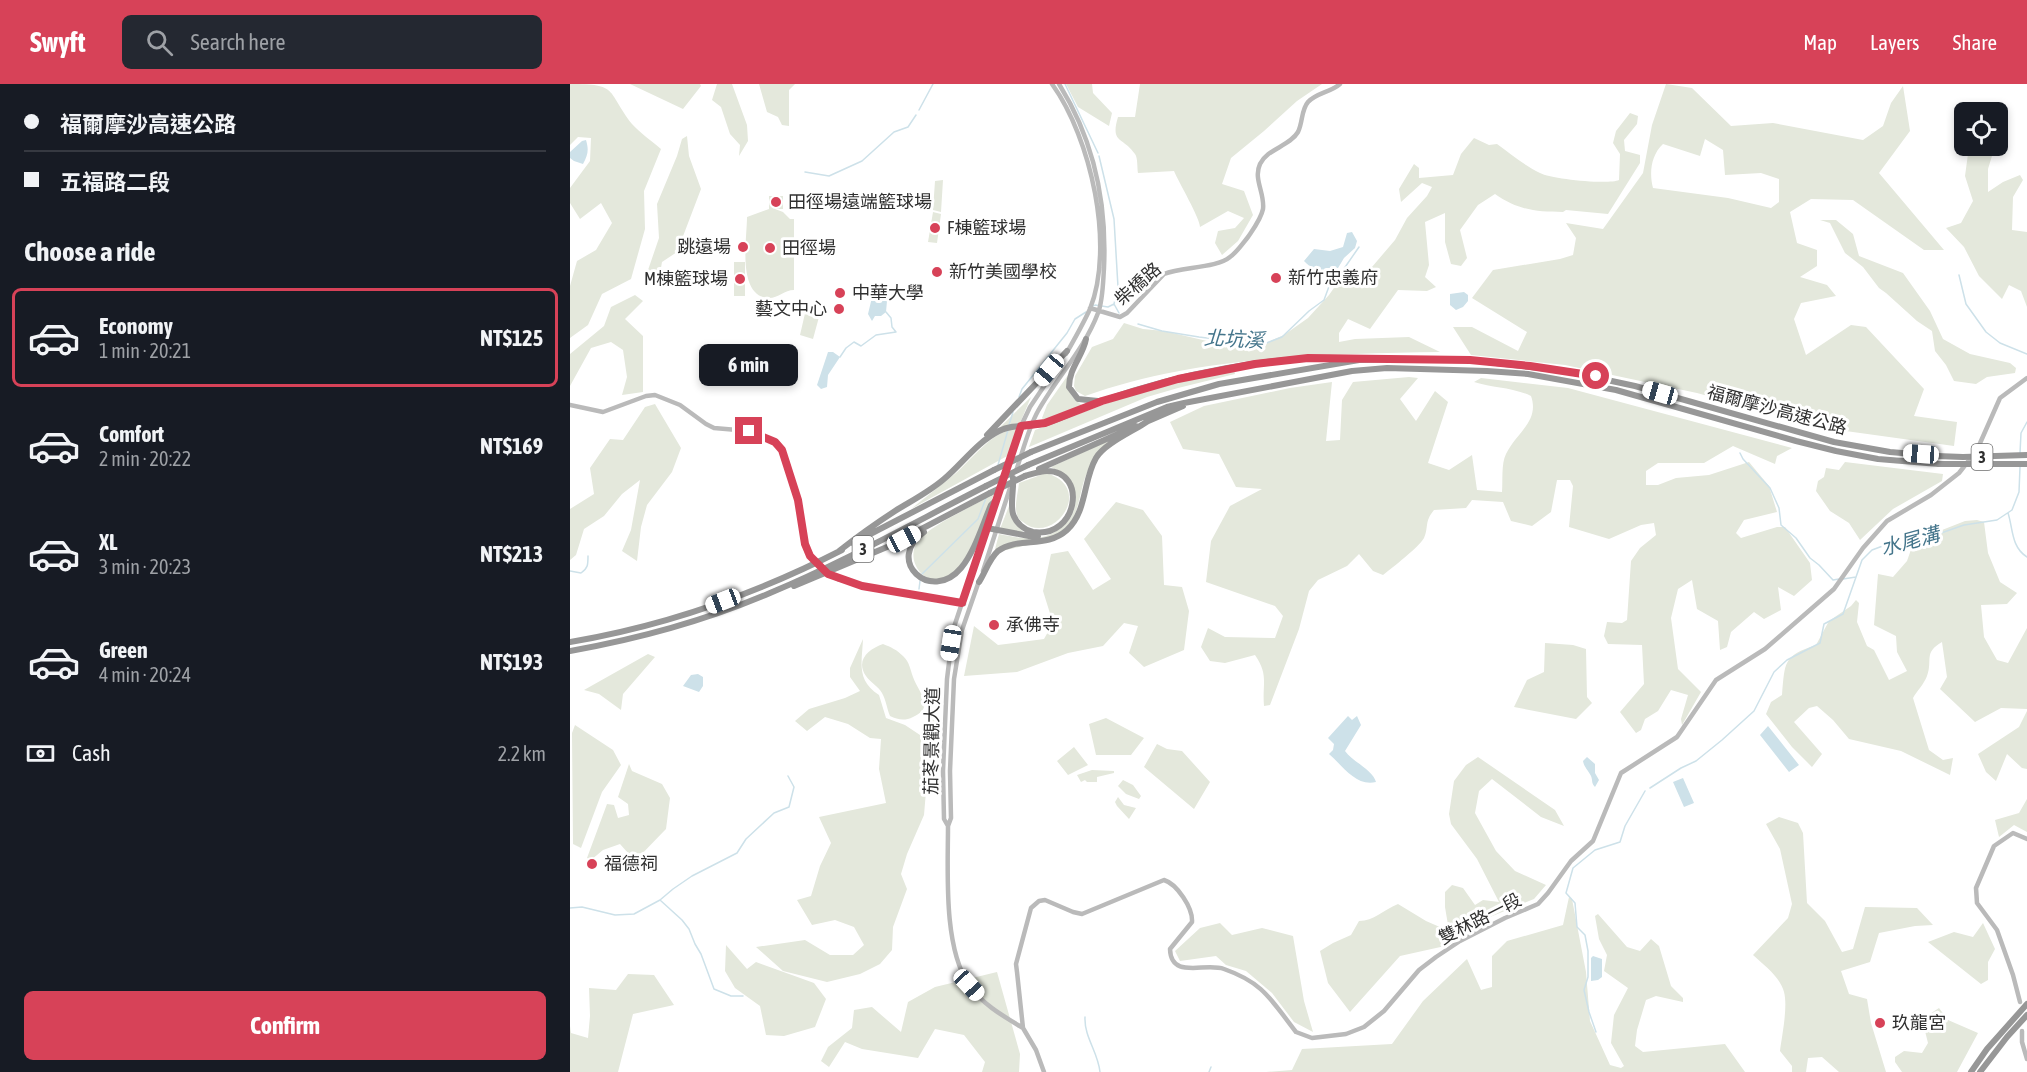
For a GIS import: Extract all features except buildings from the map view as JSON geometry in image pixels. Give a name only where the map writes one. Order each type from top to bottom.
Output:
[{"type":"highway","points":[[1086,339],[1084,351],[1070,374],[1069,387],[1078,399],[1102,401]]},
{"type":"highway","points":[[974,451],[1067,351]]},
{"type":"highway","points":[[839,551],[943,479],[992,435],[1009,427],[1031,426],[1065,416],[1102,401],[1178,379],[1255,364],[1308,358],[1359,360]]},
{"type":"highway","name":"福爾摩沙高速公路","points":[[570,642],[609,636],[663,622],[765,586],[839,551],[1031,452],[1157,402],[1243,379],[1359,360],[1401,358],[1470,360],[1565,371],[1635,386],[1834,442],[1890,452],[1963,458],[2027,455]]},
{"type":"highway","name":"福爾摩沙高速公路","points":[[570,651],[653,633],[737,605],[829,567],[1028,465],[1167,407],[1352,371],[1388,368],[1487,371],[1539,376],[1616,390],[1796,441],[1878,459],[1939,464],[2027,464]]},
{"type":"highway","points":[[737,605],[817,578],[887,548],[1025,476],[1194,400]]},
{"type":"highway","points":[[979,582],[999,551],[1016,544],[1050,540],[1066,531],[1076,519],[1096,458],[1112,444],[1149,421]]},
{"type":"highway","points":[[987,528],[1038,536],[1050,532],[1067,519],[1073,505],[1073,494],[1069,483],[1061,475],[1050,471],[1040,471],[1025,476]]},
{"type":"highway","points":[[1014,478],[1012,503],[1017,522],[1026,529],[1037,532],[1060,525]]},
{"type":"highway","points":[[938,521],[915,539],[909,549],[910,564],[913,570],[921,578],[934,582],[947,580],[960,569],[968,558],[991,506],[996,500]]},
{"type":"highway","points":[[1971,1072],[2023,1003]]},
{"type":"highway","points":[[1980,1072],[2027,1015]]},
{"type":"street","name":"茄苳景觀大道","points":[[948,826],[944,819],[943,771],[947,679],[953,630],[1021,426],[1030,407],[1067,351],[1090,308],[1098,277],[1100,240],[1094,185],[1088,160],[1071,117],[1052,84]]},
{"type":"street","name":"茄苳景觀大道","points":[[1023,1028],[986,1003],[969,985],[957,958],[949,912],[950,771],[954,679],[962,630],[970,605],[1038,410],[1086,339],[1099,311],[1105,249],[1100,184],[1084,134],[1059,84]]},
{"type":"street","name":"柴橋路","points":[[1090,308],[1120,317],[1164,274],[1223,261],[1231,257],[1262,215],[1263,204],[1258,181],[1261,161],[1298,132],[1308,101],[1329,92],[1340,84]]},
{"type":"street","name":"雙林路一段","points":[[1023,1028],[1016,964],[1031,908],[1039,901],[1045,900],[1082,914],[1164,880],[1169,881],[1181,895],[1193,917],[1190,926],[1170,949],[1172,961],[1176,965],[1196,968],[1219,967],[1249,979],[1267,993],[1296,1032],[1301,1035],[1312,1038],[1356,1031],[1384,1011],[1419,970],[1436,957],[1460,941],[1504,918],[1538,904],[1571,861],[1593,841],[1621,773],[1677,737],[1716,680],[1765,649],[1834,589],[1847,569],[1887,522],[1931,495],[1959,473],[1977,450],[2000,398],[2027,378]]},
{"type":"street","points":[[570,405],[603,412],[646,396],[655,395],[680,405],[714,428],[749,431],[775,442],[782,450],[798,500],[805,544],[818,565],[828,574],[862,586],[970,605]]},
{"type":"street","points":[[2023,1003],[1997,930],[1977,903],[1976,888],[1994,846],[2013,833],[2027,839]]},
{"type":"street","points":[[1023,1028],[1036,1050],[1044,1072]]},
{"type":"street","points":[[2022,1031],[2022,1042],[2027,1059]]},
{"type":"shaded area","points":[[570,84],[597,85],[610,91],[632,124],[661,149],[644,191],[645,229],[631,279],[602,294],[588,325],[570,338],[570,286],[577,261],[596,250],[612,223],[601,203],[580,219],[570,203],[570,188],[590,161],[591,138],[578,137],[570,145]]},
{"type":"shaded area","points":[[630,84],[700,84],[701,86],[683,109]]},
{"type":"shaded area","points":[[717,84],[732,84],[747,125],[748,141],[739,156],[740,145],[730,134],[721,107],[712,100]]},
{"type":"shaded area","points":[[759,84],[795,84],[789,90],[789,126],[782,125],[778,117],[767,112]]},
{"type":"shaded area","points":[[1066,84],[1092,84],[1093,93],[1112,113],[1109,126],[1078,107]]},
{"type":"shaded area","points":[[1140,84],[1322,84],[1297,101],[1231,158],[1222,184],[1244,191],[1253,215],[1238,241],[1222,255],[1215,243],[1218,231],[1235,228],[1244,218],[1228,211],[1200,227],[1174,171],[1138,173],[1135,154],[1117,136],[1118,117],[1135,117]]},
{"type":"shaded area","points":[[1666,84],[1692,88],[1731,126],[1773,123],[1863,140],[1883,126],[1891,103],[1903,86],[1910,131],[1879,173],[1944,250],[1924,250],[1853,200],[1811,199],[1790,212],[1797,243],[1817,250],[1817,266],[1800,277],[1827,285],[1836,296],[1801,303],[1794,319],[1806,355],[1851,325],[1866,327],[1924,389],[1914,416],[1957,422],[1954,446],[1824,428],[1697,393],[1565,365],[1471,355],[1453,327],[1472,327],[1518,351],[1527,332],[1472,298],[1493,270],[1573,255],[1576,238],[1566,223],[1603,229],[1643,173],[1652,125]],"holes":[[[1705,139],[1723,150],[1725,175],[1761,173],[1779,179],[1779,202],[1771,208],[1728,198],[1653,188],[1652,164],[1663,144],[1700,156]]]},
{"type":"shaded area","points":[[1630,113],[1638,116],[1637,124],[1624,140],[1625,151],[1640,155],[1640,163],[1608,214],[1566,210],[1563,212],[1536,211],[1512,204],[1495,194],[1478,205],[1460,230],[1467,258],[1461,266],[1451,264],[1445,242],[1445,213],[1425,222],[1429,265],[1425,277],[1436,287],[1427,291],[1398,290],[1370,329],[1348,319],[1339,333],[1339,342],[1355,339],[1409,337],[1440,352],[1305,356],[1260,360],[1171,373],[1085,396],[1076,391],[1075,376],[1092,347],[1113,339],[1124,323],[1143,329],[1164,331],[1220,344],[1244,339],[1263,344],[1284,335],[1308,318],[1343,275],[1350,284],[1360,281],[1395,240],[1407,218],[1432,187],[1422,183],[1401,202],[1399,189],[1414,164],[1419,168],[1419,178],[1453,175],[1461,154],[1474,138],[1489,145],[1497,144],[1529,167],[1546,175],[1592,182],[1619,180],[1620,154],[1613,143],[1616,131]]},
{"type":"shaded area","points":[[687,136],[689,156],[701,189],[677,252],[662,262],[658,285],[647,273],[659,238],[657,204],[682,139]]},
{"type":"shaded area","points":[[586,140],[588,152],[583,164],[574,161],[570,158],[570,152]]},
{"type":"shaded area","points":[[1968,156],[1992,156],[1988,169],[1988,192],[2020,175],[2023,180],[2013,197],[2012,230],[2027,232],[2027,307],[2021,291],[2009,285],[2002,299],[1979,276],[1964,247],[1946,228],[1961,223],[1973,201],[1965,176]]},
{"type":"shaded area","points":[[943,180],[941,212],[933,210],[935,181]]},
{"type":"shaded area","name":"田徑場","points":[[769,196],[783,196],[783,209],[775,209],[783,212],[790,219],[794,219],[794,290],[767,298],[758,294],[751,287],[747,276],[745,251],[747,217],[769,209]]},
{"type":"shaded area","name":"F棟籃球場","points":[[933,212],[941,214],[937,243],[928,242]]},
{"type":"shaded area","points":[[1820,220],[1836,220],[1853,234],[1859,256],[1903,273],[1930,311],[1943,339],[1970,354],[2010,363],[2016,368],[2015,373],[1987,377],[1976,384],[1954,381],[1946,365],[1935,351],[1932,331],[1879,288],[1863,267],[1845,253],[1830,223]]},
{"type":"shaded area","points":[[1352,232],[1357,241],[1355,248],[1344,258],[1335,273],[1322,273],[1304,261],[1314,249],[1330,251],[1343,247],[1347,233]]},
{"type":"shaded area","name":"M棟籃球場","points":[[734,262],[745,262],[745,296],[734,296]]},
{"type":"shaded area","points":[[883,283],[888,290],[886,312],[881,316],[875,316],[872,321],[868,314],[874,289]]},
{"type":"shaded area","points":[[1464,292],[1468,295],[1468,301],[1456,310],[1450,305],[1450,294]]},
{"type":"shaded area","points":[[635,295],[643,301],[625,319],[643,336],[643,392],[622,395],[627,377],[623,350],[611,342],[591,348],[570,386],[570,354],[604,326],[611,307]]},
{"type":"shaded area","points":[[806,309],[818,314],[819,317],[813,339],[800,335]]},
{"type":"shaded area","points":[[828,352],[833,352],[840,357],[828,375],[827,387],[821,389],[817,385]]},
{"type":"shaded area","points":[[1234,370],[1235,374],[1147,397],[1029,447],[1035,430],[1141,391]]},
{"type":"shaded area","points":[[1068,375],[1070,393],[1082,405],[1044,420],[1042,418],[1047,405]]},
{"type":"shaded area","points":[[1418,378],[1400,399],[1416,421],[1435,391],[1448,402],[1428,463],[1449,470],[1472,455],[1477,490],[1502,492],[1504,458],[1530,420],[1533,405],[1531,396],[1524,393],[1474,382],[1481,378],[1568,388],[1792,448],[1777,456],[1775,464],[1733,446],[1704,463],[1658,463],[1646,471],[1646,485],[1658,485],[1676,478],[1709,475],[1749,462],[1769,486],[1777,512],[1744,520],[1736,533],[1741,538],[1777,527],[1785,527],[1810,563],[1812,580],[1794,596],[1778,587],[1781,610],[1764,619],[1754,612],[1731,632],[1727,647],[1720,650],[1718,621],[1697,609],[1692,580],[1678,589],[1671,618],[1678,669],[1701,692],[1682,725],[1681,719],[1688,695],[1671,690],[1658,711],[1645,719],[1641,730],[1636,733],[1620,712],[1644,684],[1642,645],[1608,644],[1604,636],[1607,622],[1622,623],[1627,620],[1631,561],[1640,548],[1656,535],[1654,523],[1641,525],[1609,539],[1569,527],[1573,486],[1570,480],[1557,480],[1551,512],[1532,526],[1511,521],[1503,502],[1472,500],[1466,508],[1434,510],[1421,542],[1383,575],[1373,571],[1359,554],[1347,566],[1318,580],[1309,591],[1299,629],[1270,705],[1264,706],[1262,668],[1255,655],[1225,663],[1210,661],[1201,647],[1208,628],[1225,637],[1275,638],[1283,616],[1275,606],[1206,582],[1211,541],[1230,506],[1262,489],[1236,487],[1219,454],[1183,449],[1170,422],[1204,406],[1290,388],[1332,382],[1326,441],[1340,440],[1342,400],[1353,382]]},
{"type":"shaded area","points":[[1031,397],[1020,423],[1010,424],[996,431]]},
{"type":"shaded area","points":[[655,404],[681,448],[672,472],[647,505],[641,527],[637,561],[622,551],[631,530],[640,480],[622,494],[604,516],[584,529],[576,555],[570,560],[570,509],[594,494],[590,468],[610,439],[623,440],[645,407]]},
{"type":"shaded area","points":[[1012,429],[1016,430],[1009,455],[911,509],[956,473],[988,442]]},
{"type":"shaded area","points":[[1112,439],[1089,468],[1076,512],[1061,532],[1028,545],[994,553],[999,534],[1022,538],[1046,536],[1067,522],[1073,513],[1075,492],[1063,474],[1051,467]]},
{"type":"shaded area","points":[[1845,462],[1943,474],[1942,481],[1893,509],[1860,540],[1849,523],[1830,511],[1816,491],[1818,481],[1824,477],[1826,468],[1839,470]]},
{"type":"shaded area","points":[[1046,473],[1061,480],[1068,490],[1069,502],[1056,521],[1046,527],[1034,528],[1017,515],[1019,483]]},
{"type":"shaded area","points":[[994,494],[969,552],[954,571],[938,580],[930,579],[918,570],[913,555],[919,540],[925,534]]},
{"type":"shaded area","points":[[1116,502],[1143,510],[1162,536],[1164,585],[1182,587],[1189,611],[1184,650],[1144,667],[1129,653],[1138,626],[1124,623],[1103,646],[1068,653],[1017,672],[964,676],[974,626],[998,645],[1044,639],[1053,623],[1043,591],[1051,554],[1068,551],[1093,590],[1111,579],[1084,539]]},
{"type":"shaded area","points":[[1009,506],[1013,521],[1025,534],[1000,529]]},
{"type":"shaded area","points":[[1965,521],[1984,522],[1988,553],[2000,582],[2017,593],[2007,604],[1981,605],[1984,637],[1997,660],[2008,663],[2027,628],[2027,709],[2001,708],[1975,722],[1940,689],[1947,677],[1942,642],[1930,653],[1927,676],[1913,698],[1929,750],[1943,760],[1953,758],[1950,775],[1901,751],[1849,739],[1817,706],[1809,708],[1794,722],[1822,754],[1812,767],[1792,747],[1766,714],[1771,702],[1782,695],[1785,668],[1788,662],[1797,653],[1816,645],[1829,621],[1856,600],[1859,603],[1857,622],[1867,646],[1874,650],[1889,680],[1907,671],[1897,652],[1896,636],[1874,625],[1878,574],[1893,577],[1907,561],[1914,541]]},
{"type":"shaded area","points":[[863,639],[862,670],[864,677],[879,695],[886,718],[905,725],[920,735],[930,714],[935,715],[937,737],[928,767],[924,815],[901,874],[907,889],[893,927],[892,950],[880,964],[860,974],[827,982],[783,971],[756,947],[805,940],[830,955],[853,955],[864,945],[854,927],[835,920],[812,925],[797,900],[811,896],[820,866],[831,843],[819,817],[886,803],[879,769],[881,739],[870,738],[848,724],[825,717],[807,731],[795,721],[809,709],[860,691],[850,677],[850,668]]},
{"type":"shaded area","points":[[1545,643],[1573,645],[1586,649],[1587,697],[1592,703],[1576,719],[1514,707],[1527,680],[1544,672]]},
{"type":"shaded area","points":[[883,644],[896,650],[905,659],[924,699],[923,709],[910,718],[901,720],[890,716],[882,693],[863,670],[865,656]]},
{"type":"shaded area","points":[[648,654],[655,657],[623,694],[621,710],[599,694],[584,690]]},
{"type":"shaded area","points":[[698,674],[703,677],[703,686],[699,692],[683,686],[691,675]]},
{"type":"shaded area","points":[[2027,711],[2027,769],[2022,768],[2007,754],[1996,781],[1986,772],[1978,754],[2019,727]]},
{"type":"shaded area","points":[[1348,716],[1352,720],[1357,716],[1361,725],[1345,751],[1371,774],[1376,782],[1369,783],[1356,779],[1329,754],[1334,744],[1328,738]]},
{"type":"shaded area","points":[[1106,718],[1144,738],[1131,755],[1096,755],[1089,724]]},
{"type":"shaded area","points":[[575,725],[613,750],[621,765],[602,792],[581,848],[573,844],[572,733]]},
{"type":"shaded area","points":[[1768,726],[1799,765],[1789,772],[1760,735]]},
{"type":"shaded area","points":[[1157,744],[1167,749],[1182,751],[1210,782],[1194,809],[1144,767]]},
{"type":"shaded area","points":[[1074,747],[1088,765],[1068,775],[1057,761]]},
{"type":"shaded area","points":[[1478,757],[1555,810],[1564,826],[1541,817],[1492,779],[1479,791],[1475,813],[1496,851],[1515,871],[1546,885],[1534,899],[1473,924],[1445,946],[1400,956],[1350,1012],[1328,983],[1320,951],[1351,935],[1359,921],[1374,917],[1398,904],[1426,921],[1449,931],[1445,892],[1452,885],[1463,888],[1475,905],[1483,900],[1499,902],[1477,859],[1451,824],[1449,814],[1454,781],[1466,765]]},
{"type":"shaded area","points":[[1587,757],[1595,764],[1595,773],[1599,780],[1595,787],[1583,761]]},
{"type":"shaded area","points":[[629,764],[632,771],[662,784],[670,798],[666,829],[635,861],[620,844],[603,850],[591,860],[587,858],[607,804],[614,805],[618,818],[629,815],[628,804],[618,797]]},
{"type":"shaded area","points":[[1092,770],[1114,771],[1114,773],[1097,777],[1097,782],[1085,780],[1081,782],[1077,775]]},
{"type":"shaded area","points":[[1683,778],[1694,803],[1684,807],[1673,782]]},
{"type":"shaded area","points":[[1123,780],[1133,785],[1141,796],[1139,799],[1126,794],[1118,786]]},
{"type":"shaded area","points":[[1118,797],[1124,805],[1136,808],[1129,819],[1115,802]]},
{"type":"shaded area","points":[[2027,799],[2027,832],[2014,825],[1999,837],[1995,820],[2019,813]]},
{"type":"shaded area","points":[[1779,817],[1798,823],[1803,833],[1807,903],[1825,921],[1842,952],[1853,949],[1865,907],[1917,908],[1933,925],[1879,933],[1870,962],[1841,971],[1849,994],[1867,999],[1871,1023],[1886,1072],[1839,1072],[1822,1057],[1808,1058],[1806,1072],[1792,1072],[1792,1066],[1780,1051],[1785,1013],[1784,992],[1775,976],[1753,955],[1788,918],[1792,904],[1780,849],[1766,824]]},
{"type":"shaded area","points":[[1569,897],[1572,899],[1586,972],[1590,1021],[1610,1065],[1621,1068],[1624,1066],[1611,1043],[1614,1015],[1628,988],[1604,971],[1607,955],[1599,939],[1595,916],[1598,914],[1627,947],[1640,951],[1651,939],[1659,946],[1671,986],[1683,998],[1683,1002],[1656,996],[1646,1000],[1635,1046],[1643,1052],[1725,1044],[1745,1072],[1266,1072],[1292,1070],[1302,1049],[1392,1044],[1423,1001],[1467,959],[1481,990],[1492,987],[1492,956],[1507,941],[1563,925]]},
{"type":"shaded area","points":[[1220,923],[1232,935],[1262,928],[1293,936],[1304,1001],[1313,1032],[1294,1022],[1272,993],[1246,971],[1226,965],[1216,956],[1180,961],[1175,951],[1200,928]]},
{"type":"shaded area","points":[[1983,923],[1995,949],[1988,962],[1988,980],[1981,984],[1928,942],[1954,932],[1973,937]]},
{"type":"shaded area","points":[[726,945],[747,969],[756,962],[814,983],[826,999],[815,1027],[784,1036],[766,1035],[760,1006],[735,988],[725,971]]},
{"type":"shaded area","points":[[1593,956],[1602,959],[1602,977],[1591,981],[1591,958]]},
{"type":"shaded area","points":[[997,972],[1020,1054],[1019,1072],[982,1072],[985,1062],[964,1035],[935,1029],[918,1058],[862,1049],[845,1042],[829,1067],[821,1061],[828,1047],[852,1028],[854,1010],[872,1007],[901,1032],[908,1002],[935,987]]},
{"type":"shaded area","points":[[628,974],[654,975],[674,1005],[633,1014],[618,1072],[570,1072],[570,1026],[571,1033],[588,1038],[589,988],[616,990]]},
{"type":"shaded area","points":[[1939,1008],[1948,1020],[1978,1033],[1957,1072],[1902,1072],[1895,1062],[1895,1057],[1904,1051],[1922,1053],[1928,1043],[1922,1019]]},
{"type":"waterway","points":[[919,110],[933,84]]},
{"type":"waterway","name":"北坑溪","points":[[1065,84],[1098,153]]},
{"type":"waterway","points":[[805,172],[829,176],[862,161],[894,132],[908,127],[916,115]]},
{"type":"waterway","name":"北坑溪","points":[[1099,156],[1114,219],[1118,287],[1114,304],[1119,313]]},
{"type":"waterway","name":"北坑溪","points":[[1138,324],[1162,331],[1223,340],[1242,335],[1264,344],[1282,337],[1324,300],[1331,281],[1341,273],[1359,247]]},
{"type":"waterway","points":[[1959,275],[1966,304],[1986,332],[2000,343],[2027,354]]},
{"type":"waterway","points":[[1092,307],[1095,305],[1108,307],[1114,304]]},
{"type":"waterway","points":[[840,357],[854,342],[861,346],[876,335],[896,332],[886,312]]},
{"type":"waterway","points":[[1019,397],[1022,389],[1067,333],[1075,319],[1086,312]]},
{"type":"waterway","points":[[1009,425],[1013,412]]},
{"type":"waterway","name":"水尾溝","points":[[2020,453],[2021,433],[2027,422]]},
{"type":"waterway","points":[[998,465],[1008,430]]},
{"type":"waterway","points":[[1740,453],[1770,488],[1779,508],[1781,525],[1796,538],[1810,558],[1833,580],[1839,579]]},
{"type":"waterway","name":"水尾溝","points":[[1650,788],[1696,761],[1722,740],[1754,711],[1774,672],[1787,660],[1820,643],[1824,624],[1843,614],[1862,560],[1872,550],[1888,544],[1904,546],[1964,525],[1997,520],[2012,510],[2019,492],[2020,467]]},
{"type":"waterway","points":[[922,574],[978,519],[986,498]]},
{"type":"waterway","points":[[2008,513],[2015,543],[2027,557]]},
{"type":"waterway","points":[[570,571],[581,573],[587,566],[588,556]]},
{"type":"waterway","points":[[1843,579],[1856,577]]},
{"type":"waterway","points":[[919,589],[920,581]]},
{"type":"waterway","points":[[570,908],[582,907],[615,915],[634,914],[660,900],[692,876],[737,853],[746,839],[774,813],[789,807],[794,787],[788,776]]},
{"type":"waterway","name":"水尾溝","points":[[1596,1032],[1584,990],[1588,977],[1588,951],[1585,935],[1577,927],[1575,903],[1566,893],[1573,868],[1595,850],[1620,842],[1625,826],[1645,791]]},
{"type":"waterway","points":[[660,900],[689,929],[714,989],[731,996],[743,996]]},
{"type":"waterway","points":[[1085,1017],[1085,1024],[1100,1072]]},
{"type":"waterway","points":[[1209,1072],[1211,1067]]},
{"type":"place","name":"田徑場遠端籃球場","points":[[776,202]]},
{"type":"place","name":"F棟籃球場","points":[[935,228]]},
{"type":"place","name":"跳遠場","points":[[743,247]]},
{"type":"place","name":"田徑場","points":[[770,248]]},
{"type":"place","name":"新竹美國學校","points":[[937,272]]},
{"type":"place","name":"新竹忠義府","points":[[1276,278]]},
{"type":"place","name":"M棟籃球場","points":[[740,279]]},
{"type":"place","name":"中華大學","points":[[840,293]]},
{"type":"place","name":"藝文中心","points":[[839,309]]},
{"type":"place","name":"承佛寺","points":[[994,625]]},
{"type":"place","name":"福德祠","points":[[592,864]]},
{"type":"place","name":"玖龍宮","points":[[1880,1023]]},
{"type":"route","points":[[749,431],[775,442],[782,450],[798,500],[805,544],[810,556],[828,574],[862,586],[962,603],[1021,426],[1045,423],[1102,401],[1178,379],[1255,364],[1308,358],[1470,360],[1596,376]]}]
